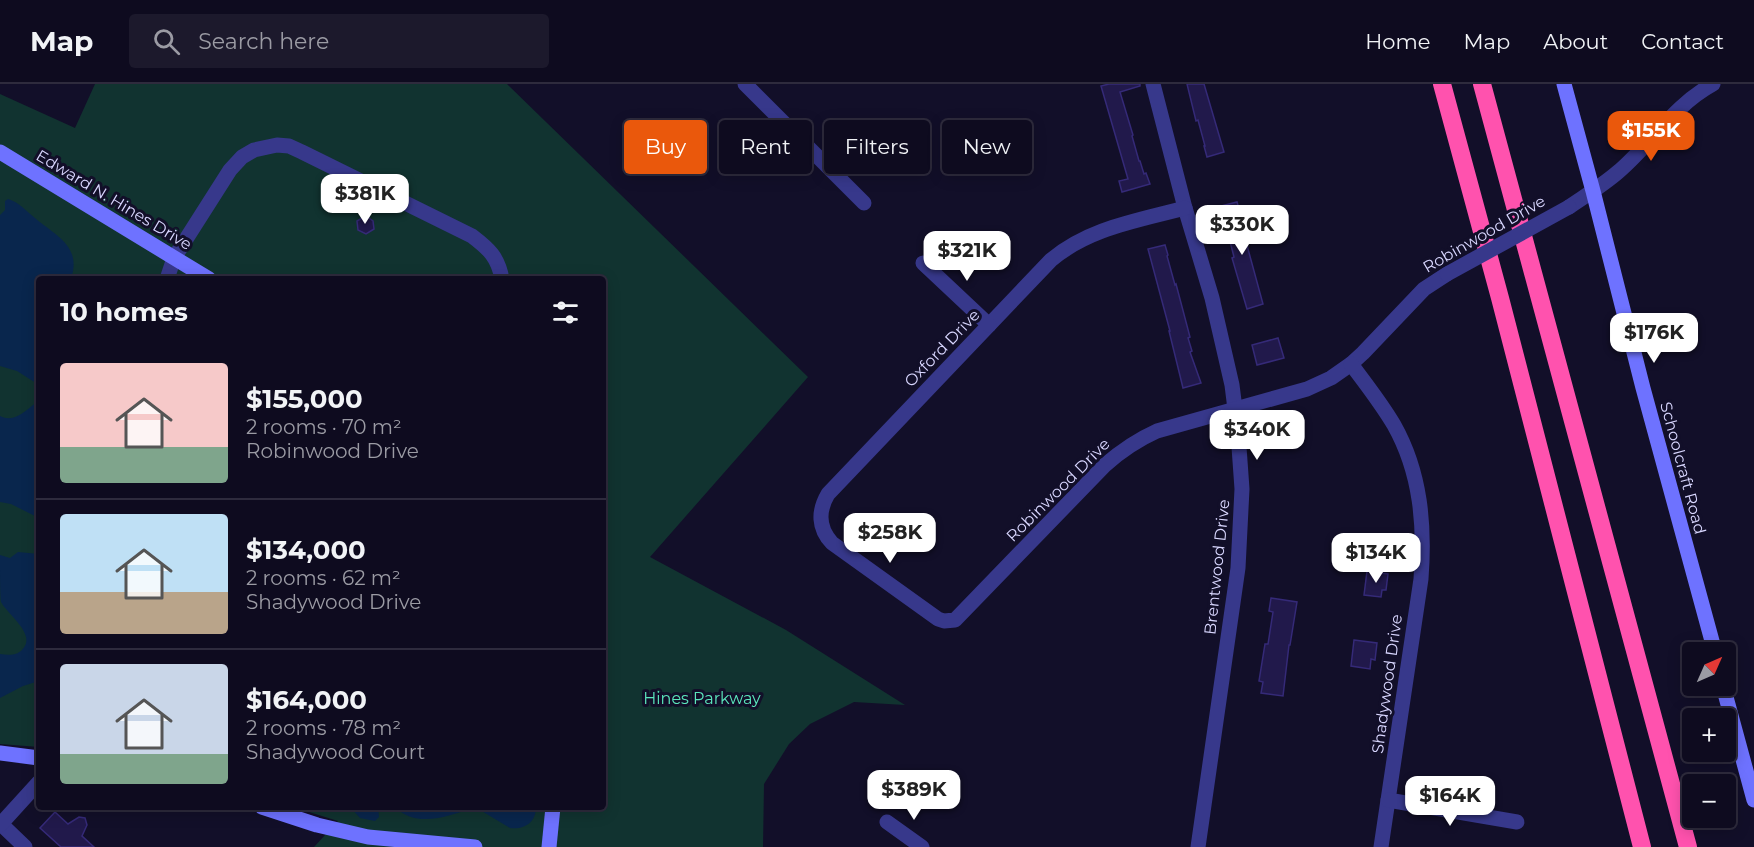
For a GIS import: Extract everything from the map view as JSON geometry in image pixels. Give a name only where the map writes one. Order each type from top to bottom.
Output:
[{"type":"highway","points":[[1442,84],[1500,298],[1642,847]]},
{"type":"highway","points":[[1482,84],[1688,847]]},
{"type":"street","points":[[745,84],[864,203]]},
{"type":"street","name":"Brentwood Drive","points":[[1153,84],[1217,320],[1232,385],[1242,489],[1238,568],[1198,847]]},
{"type":"street","name":"Schoolcraft Road","points":[[1564,84],[1712,642]]},
{"type":"street","name":"Robinwood Drive","points":[[950,622],[959,617],[1122,450],[1157,431],[1307,389],[1330,378],[1351,364],[1424,289],[1569,207],[1593,191],[1620,171],[1676,111],[1692,97],[1713,84]]},
{"type":"street","points":[[167,276],[174,258],[230,170],[254,150],[277,145],[289,146],[302,152],[472,236],[494,255],[502,276]]},
{"type":"street","name":"Edward N. Hines Drive","points":[[0,152],[204,276]]},
{"type":"street","name":"Oxford Drive","points":[[950,622],[938,619],[832,543],[824,532],[820,520],[822,503],[828,494],[1051,260],[1072,244],[1101,231],[1185,208]]},
{"type":"street","points":[[923,263],[989,325]]},
{"type":"street","name":"Shadywood Drive","points":[[1351,364],[1380,403],[1404,445],[1416,482],[1422,521],[1423,552],[1420,579],[1381,847]]},
{"type":"street","points":[[1727,696],[1754,800]]},
{"type":"street","points":[[0,753],[36,758]]},
{"type":"street","points":[[25,847],[0,824],[36,785]]},
{"type":"street","points":[[1388,800],[1517,822]]},
{"type":"street","points":[[271,810],[317,825],[368,837],[475,847]]},
{"type":"street","points":[[549,847],[553,810]]},
{"type":"street","points":[[887,822],[922,847]]},
{"type":"green space","name":"Hines Parkway","points":[[95,84],[507,84],[808,377],[650,557],[786,630],[905,705],[854,702],[810,724],[789,744],[764,784],[763,847],[314,847],[338,821],[303,810],[606,810],[606,276],[36,276],[36,747],[0,744],[0,94],[75,128]]},
{"type":"water","points":[[8,199],[19,204],[59,237],[70,250],[73,258],[72,276],[36,276],[36,383],[17,371],[0,366],[0,215],[5,210],[5,201]]},
{"type":"water","points":[[36,403],[36,516],[11,504],[0,502],[0,416],[11,418]]},
{"type":"water","points":[[18,552],[36,554],[36,682],[0,698],[0,654],[17,653],[26,644],[24,631],[1,602],[0,555],[10,558]]},
{"type":"water","points":[[353,810],[378,810],[379,817],[375,821],[360,818]]},
{"type":"water","points":[[399,810],[466,810],[434,819],[413,818]]},
{"type":"water","points":[[480,810],[535,810],[529,824],[520,828],[510,828]]},
{"type":"building","points":[[1140,84],[1140,86],[1120,92],[1139,161],[1150,184],[1122,192],[1119,181],[1128,179],[1101,86]]},
{"type":"building","points":[[1187,84],[1204,84],[1224,152],[1207,157]]},
{"type":"building","points":[[1237,202],[1263,304],[1247,309],[1232,258],[1234,257],[1221,206]]},
{"type":"building","points":[[366,216],[373,221],[374,229],[366,234],[358,230],[357,221]]},
{"type":"building","points":[[1165,245],[1190,337],[1188,338],[1192,351],[1190,352],[1201,383],[1183,388],[1148,249]]},
{"type":"building","points":[[1278,338],[1284,358],[1257,365],[1252,345]]},
{"type":"building","points":[[1367,571],[1388,574],[1386,590],[1382,590],[1381,597],[1364,595]]},
{"type":"building","points":[[1271,598],[1297,602],[1283,696],[1261,693],[1263,682],[1259,681],[1273,612],[1269,611]]},
{"type":"building","points":[[1354,640],[1377,643],[1375,660],[1371,659],[1370,669],[1351,666]]},
{"type":"building","points":[[55,812],[68,824],[79,817],[85,818],[87,825],[82,836],[94,847],[61,847],[40,828]]}]
